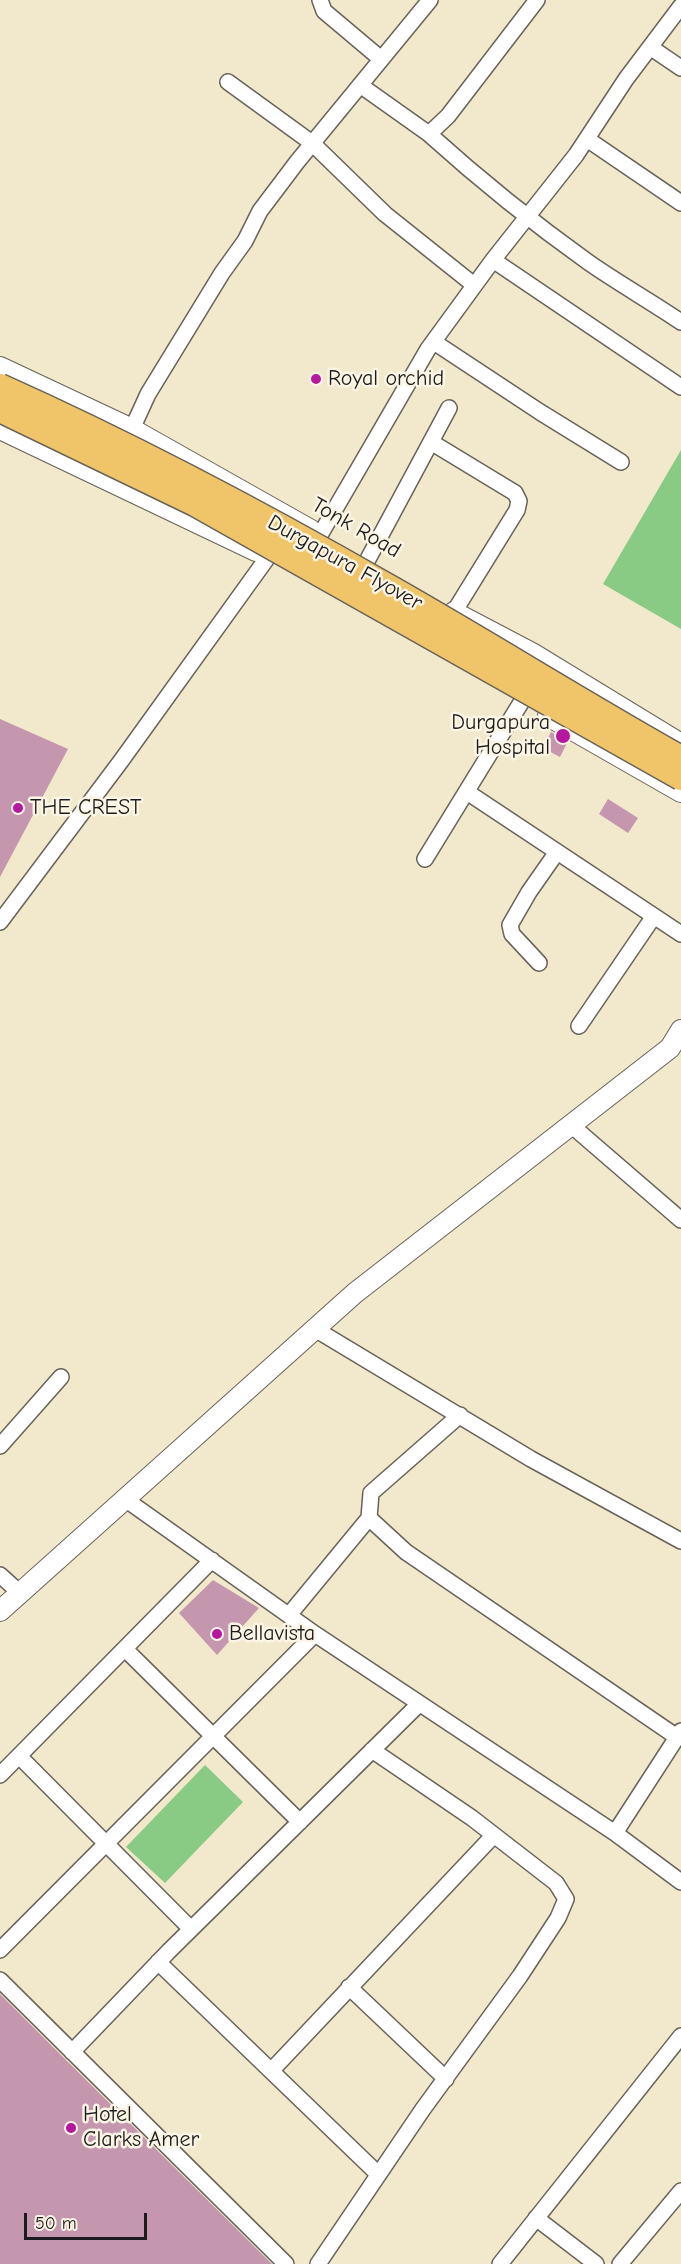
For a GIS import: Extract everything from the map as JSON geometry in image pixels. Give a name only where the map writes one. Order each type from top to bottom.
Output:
[{"type":"main road","name":"Durgapura Flyover","points":[[0,386],[134,448],[219,492],[391,588],[681,758]]},
{"type":"main road","name":"Durgapura Flyover","points":[[0,410],[195,504],[681,778]]},
{"type":"street","points":[[319,0],[324,11],[381,59]]},
{"type":"street","points":[[132,429],[148,394],[222,273],[245,241],[260,211],[312,143],[430,0]]},
{"type":"street","points":[[429,134],[448,116],[537,0]]},
{"type":"street","points":[[320,535],[434,342],[474,285],[587,139],[681,6]]},
{"type":"street","points":[[650,47],[681,68]]},
{"type":"street","points":[[228,82],[312,143],[386,214],[474,285]]},
{"type":"street","points":[[360,86],[429,134],[526,217],[590,263],[681,322]]},
{"type":"street","points":[[587,139],[681,202]]},
{"type":"street","points":[[493,260],[681,387]]},
{"type":"street","points":[[434,342],[621,462]]},
{"type":"street","name":"Tonk Road","points":[[0,367],[132,429],[454,612],[532,653],[681,744]]},
{"type":"street","points":[[367,561],[448,408]]},
{"type":"street","points":[[0,429],[270,557],[681,792]]},
{"type":"street","points":[[431,442],[515,493],[519,501],[517,510],[454,612]]},
{"type":"street","points":[[0,922],[270,557],[293,519]]},
{"type":"street","points":[[425,858],[522,701]]},
{"type":"street","points":[[467,792],[681,934]]},
{"type":"street","points":[[540,963],[513,934],[510,925],[556,852]]},
{"type":"street","points":[[579,1026],[654,916]]},
{"type":"street","points":[[0,1611],[354,1293],[679,1039]]},
{"type":"street","points":[[571,1125],[681,1220]]},
{"type":"street","points":[[315,1329],[531,1459],[681,1541]]},
{"type":"street","points":[[0,1446],[61,1377]]},
{"type":"street","points":[[289,1615],[369,1518],[371,1493],[460,1415]]},
{"type":"street","points":[[124,1499],[315,1634],[615,1833],[681,1882]]},
{"type":"street","points":[[369,1518],[406,1552],[679,1734],[615,1833]]},
{"type":"street","points":[[0,1775],[212,1560]]},
{"type":"street","points":[[0,1575],[20,1593]]},
{"type":"street","points":[[0,1950],[215,1737],[315,1634]]},
{"type":"street","points":[[125,1649],[300,1822]]},
{"type":"street","points":[[72,2052],[158,1962],[418,1704]]},
{"type":"street","points":[[318,2264],[378,2174],[520,1976],[558,1918],[566,1899],[556,1882],[494,1835],[372,1750]]},
{"type":"street","points":[[19,1756],[191,1929]]},
{"type":"street","points":[[271,2071],[494,1835]]},
{"type":"street","points":[[158,1962],[378,2174]]},
{"type":"street","points":[[0,1980],[283,2263]]},
{"type":"street","points":[[349,1987],[446,2079]]},
{"type":"street","points":[[501,2264],[681,2036]]},
{"type":"street","points":[[620,2264],[681,2191]]},
{"type":"street","points":[[536,2218],[576,2258],[596,2264]]},
{"type":"green space","points":[[681,450],[681,629],[603,584]]},
{"type":"green space","points":[[205,1765],[243,1802],[165,1883],[126,1847]]},
{"type":"building","name":"THE CREST","points":[[0,719],[68,749],[0,877]]},
{"type":"building","points":[[551,732],[568,741],[560,757],[543,748]]},
{"type":"building","points":[[608,799],[638,818],[628,833],[599,814]]},
{"type":"building","name":"Bellavista","points":[[213,1580],[259,1608],[217,1655],[179,1613]]},
{"type":"building","name":"Hotel Clarks Amer","points":[[0,1994],[65,2059],[272,2264],[0,2264]]},
{"type":"place","name":"Royal orchid","points":[[316,379]]},
{"type":"place","name":"Durgapura Hospital","points":[[563,736]]},
{"type":"place","name":"THE CREST","points":[[18,808]]},
{"type":"place","name":"Bellavista","points":[[217,1634]]},
{"type":"place","name":"Hotel Clarks Amer","points":[[71,2128]]}]
